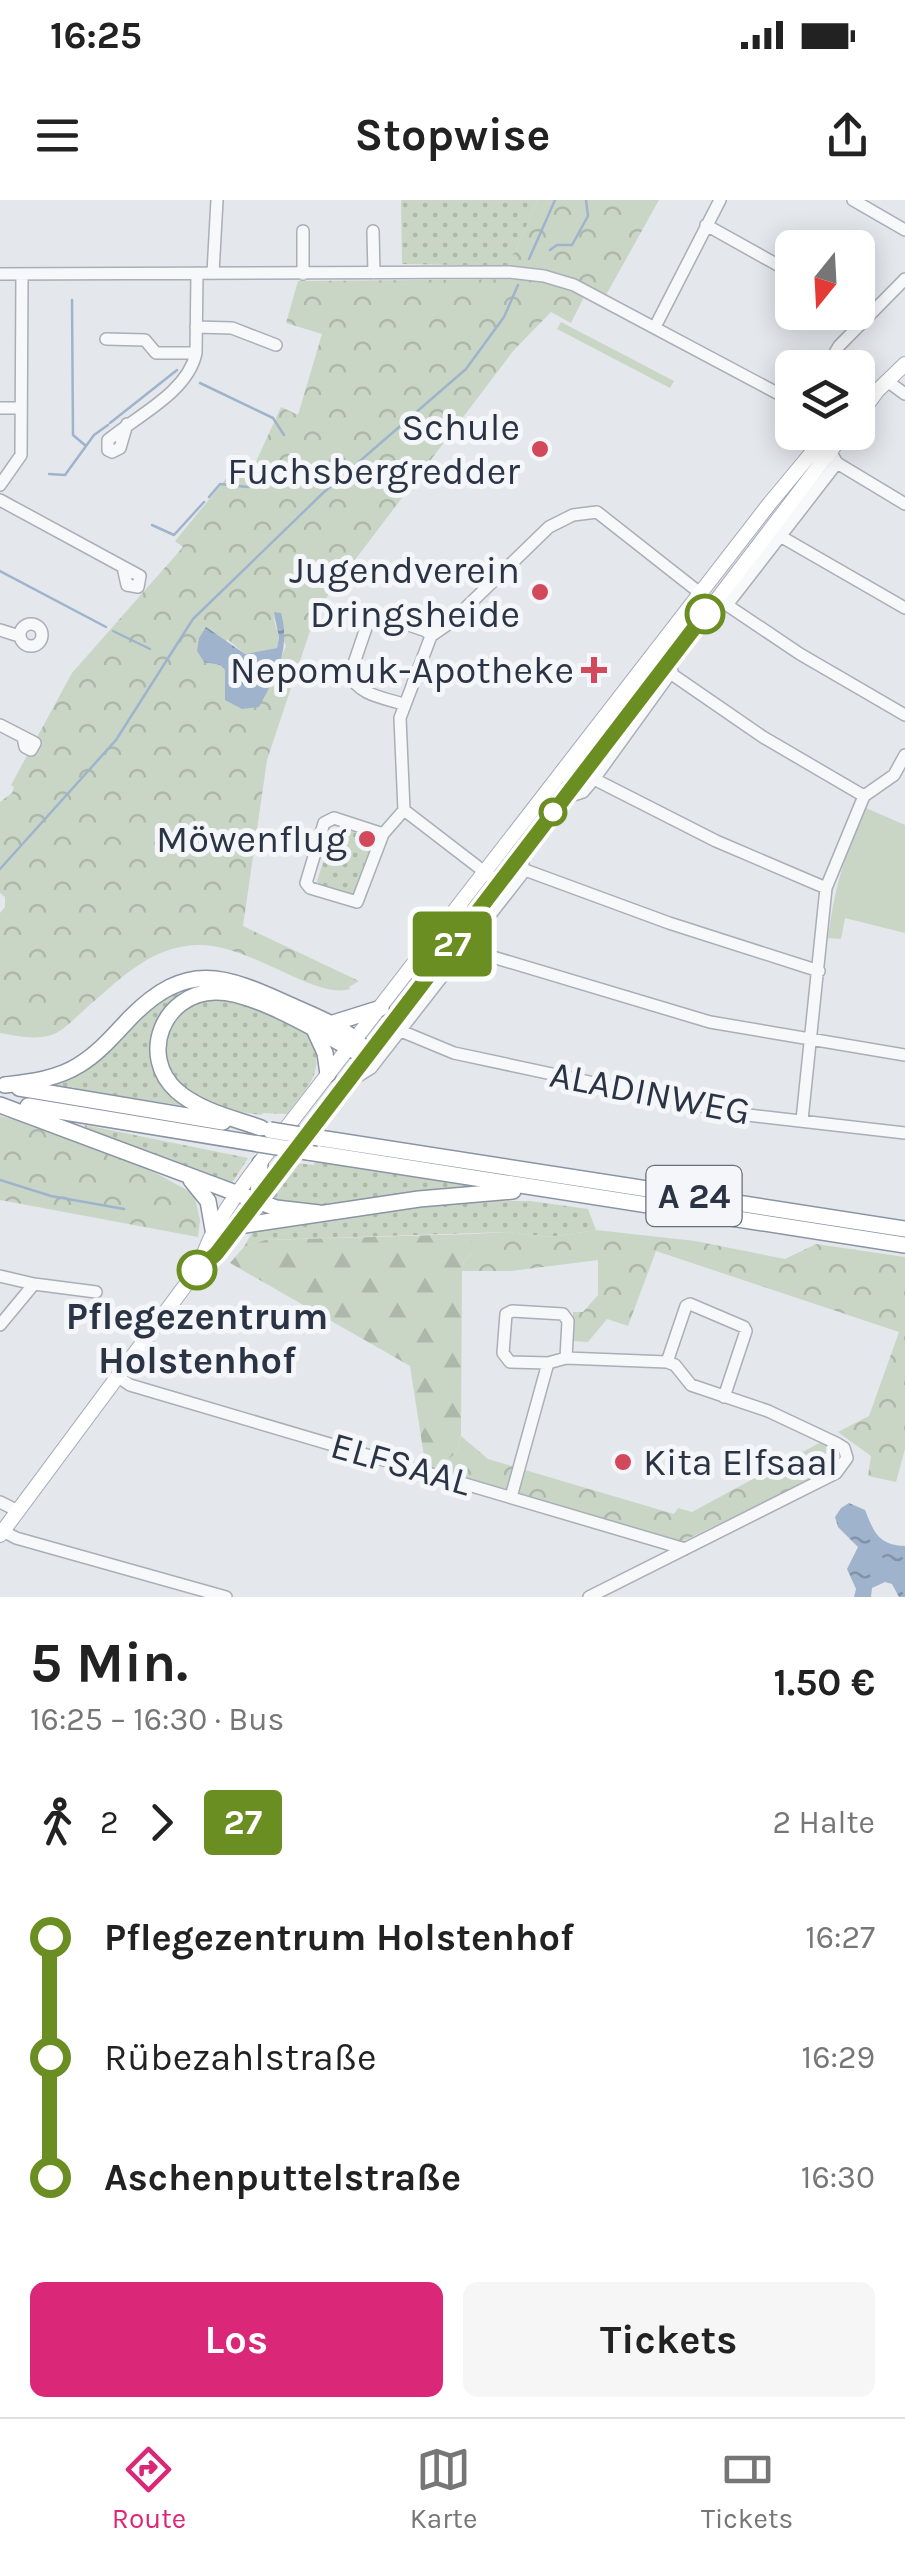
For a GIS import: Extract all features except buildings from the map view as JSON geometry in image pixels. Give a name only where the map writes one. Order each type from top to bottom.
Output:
[{"type":"highway","points":[[1,1094],[76,1068],[97,1053],[153,996],[195,977],[224,979],[251,988],[330,1024],[351,1044]]},
{"type":"highway","points":[[263,1134],[198,1104],[170,1084],[162,1071],[158,1050],[164,1021],[187,998],[225,992],[249,999],[368,1054]]},
{"type":"highway","points":[[330,1024],[381,1008]]},
{"type":"highway","points":[[314,1029],[325,1053],[328,1074]]},
{"type":"highway","points":[[1,1094],[179,1173],[276,1208],[320,1213]]},
{"type":"highway","name":"A 24","points":[[1,1094],[263,1134],[319,1138],[905,1229]]},
{"type":"highway","name":"A 24","points":[[263,1134],[308,1152],[905,1245]]},
{"type":"highway","points":[[258,1199],[260,1163]]},
{"type":"highway","points":[[179,1173],[197,1186],[208,1201],[214,1235]]},
{"type":"highway","points":[[238,1226],[475,1192],[552,1190]]},
{"type":"main road","points":[[875,391],[905,364]]},
{"type":"main road","points":[[875,395],[882,386]]},
{"type":"main road","points":[[199,1267],[216,1254],[368,1054],[626,691],[700,594],[824,450]]},
{"type":"main road","points":[[2,1533],[199,1267],[238,1195],[351,1044],[492,879],[522,862],[564,798],[630,712],[670,668],[710,607],[835,450]]},
{"type":"main road","points":[[700,594],[710,607]]},
{"type":"main road","points":[[626,691],[630,712]]},
{"type":"street","points":[[213,273],[217,200]]},
{"type":"street","points":[[658,321],[720,200]]},
{"type":"street","points":[[853,200],[905,230]]},
{"type":"street","points":[[706,225],[775,264]]},
{"type":"street","points":[[303,231],[303,274]]},
{"type":"street","points":[[374,231],[374,274]]},
{"type":"street","points":[[0,274],[509,272],[544,276],[574,285],[775,392]]},
{"type":"street","points":[[0,485],[20,455],[22,274]]},
{"type":"street","points":[[126,424],[178,386],[193,366],[196,274]]},
{"type":"street","points":[[875,303],[905,279]]},
{"type":"street","points":[[196,328],[232,328],[276,344]]},
{"type":"street","points":[[106,340],[145,340],[156,353],[196,353]]},
{"type":"street","points":[[882,386],[905,394]]},
{"type":"street","points":[[0,408],[21,408]]},
{"type":"street","points":[[727,605],[833,457],[905,504]]},
{"type":"street","points":[[0,500],[123,567]]},
{"type":"street","points":[[383,834],[329,819],[324,823],[306,883],[310,888],[357,902],[383,834],[404,810],[400,718],[431,636],[451,622],[549,526],[573,515],[596,512],[700,594]]},
{"type":"street","points":[[780,536],[905,608]]},
{"type":"street","points":[[710,607],[727,605],[800,654],[905,714]]},
{"type":"street","points":[[403,704],[361,690],[353,683],[350,675],[367,625],[383,616],[426,630],[431,636]]},
{"type":"street","points":[[0,630],[20,636]]},
{"type":"street","points":[[564,798],[583,792],[594,780],[670,668],[763,737],[864,796]]},
{"type":"street","points":[[0,725],[23,737]]},
{"type":"street","points":[[802,1120],[826,888],[864,796],[899,777],[905,754]]},
{"type":"street","points":[[594,780],[716,841],[826,888]]},
{"type":"street","points":[[404,810],[492,879]]},
{"type":"street","points":[[346,1083],[371,1068],[466,949],[522,862],[669,923],[819,971]]},
{"type":"street","points":[[466,949],[690,1017],[905,1055]]},
{"type":"street","name":"ALADINWEG","points":[[400,1031],[440,1048],[495,1062],[740,1114],[904,1130]]},
{"type":"street","points":[[0,1276],[96,1292]]},
{"type":"street","points":[[0,1325],[34,1284]]},
{"type":"street","points":[[667,1362],[690,1304],[744,1327],[746,1331],[724,1396]]},
{"type":"street","points":[[566,1358],[568,1321],[563,1314],[506,1314],[506,1359],[548,1363],[566,1358],[667,1362],[675,1365],[691,1385],[768,1411],[836,1443],[844,1448],[847,1458],[836,1473],[589,1597]]},
{"type":"street","points":[[511,1497],[548,1363]]},
{"type":"street","name":"ELFSAAL","points":[[118,1377],[130,1385],[685,1549]]},
{"type":"street","points":[[0,1502],[18,1511]]},
{"type":"street","points":[[2,1533],[226,1597]]},
{"type":"green space","points":[[401,200],[538,200],[509,266],[402,264]]},
{"type":"green space","points":[[538,200],[659,200],[606,295],[558,273],[509,266]]},
{"type":"green space","points":[[532,279],[584,297],[571,323],[551,312],[514,350],[317,610],[267,760],[243,926],[359,981],[350,989],[335,990],[216,946],[179,947],[135,967],[54,1034],[34,1038],[0,1033],[0,913],[5,897],[0,893],[0,802],[12,793],[11,785],[72,673],[183,547],[175,541],[233,470],[248,479],[281,407],[298,415],[322,334],[286,323],[298,281]],"holes":[[[273,616],[286,646],[263,698],[225,700],[225,670],[220,665],[227,639],[245,654],[277,648],[279,638]]]},
{"type":"green space","points":[[561,322],[674,381],[670,388],[557,329]]},
{"type":"green space","points":[[866,808],[905,825],[905,933],[845,918],[841,939],[828,938],[841,871]]},
{"type":"green space","points":[[341,828],[371,838],[373,845],[356,894],[350,896],[320,887],[317,881],[333,831]]},
{"type":"green space","points":[[197,982],[319,1026],[198,991],[154,1046],[192,1107],[46,1084],[162,996]]},
{"type":"green space","points":[[218,998],[240,1002],[311,1034],[316,1069],[287,1114],[261,1115],[201,1100],[187,1092],[167,1070],[163,1055],[169,1023],[194,1002]]},
{"type":"green space","points":[[0,1116],[100,1148],[194,1194],[200,1220],[198,1237],[0,1200]]},
{"type":"green space","points":[[85,1125],[248,1158],[232,1183],[85,1131]]},
{"type":"green space","points":[[315,1161],[479,1187],[320,1209],[270,1199],[296,1163],[314,1165]]},
{"type":"green space","points":[[444,1201],[530,1201],[588,1209],[596,1230],[550,1237],[507,1232],[265,1240],[244,1247],[255,1227]]},
{"type":"green space","points":[[596,1230],[695,1241],[785,1259],[816,1244],[905,1257],[905,1449],[896,1482],[868,1476],[871,1456],[838,1432],[869,1416],[899,1332],[656,1251],[628,1326],[607,1319],[588,1342],[573,1341],[573,1312],[583,1312],[598,1295],[598,1260],[511,1271],[462,1271],[464,1261],[472,1253],[472,1234],[507,1232],[550,1237]]},
{"type":"green space","points":[[472,1234],[472,1253],[464,1261],[462,1271],[461,1436],[457,1452],[446,1462],[424,1456],[410,1366],[230,1263],[244,1247],[265,1240]]},
{"type":"green space","points":[[461,1436],[488,1459],[674,1514],[678,1508],[692,1512],[823,1441],[838,1449],[828,1472],[681,1542],[425,1465],[424,1456],[446,1461],[457,1452]]},
{"type":"water","points":[[274,612],[281,613],[284,626],[280,662],[259,707],[242,709],[225,700],[225,670],[204,662],[197,651],[199,638],[206,627],[245,654],[277,648]]},
{"type":"water","points":[[849,1503],[865,1510],[874,1531],[883,1540],[905,1546],[905,1597],[899,1597],[892,1584],[885,1582],[872,1588],[871,1597],[854,1597],[856,1589],[847,1569],[858,1547],[838,1527],[835,1517]]},
{"type":"waterway","points":[[529,259],[555,200]]},
{"type":"waterway","points":[[550,250],[557,245],[572,245],[588,216],[586,200]]},
{"type":"waterway","points":[[0,869],[116,740],[193,619],[323,493],[466,369],[504,317],[518,285]]},
{"type":"waterway","points":[[72,300],[73,435],[86,446]]},
{"type":"waterway","points":[[110,423],[177,370]]},
{"type":"waterway","points":[[200,383],[273,418],[284,435]]},
{"type":"waterway","points":[[49,474],[65,475],[94,435],[108,425]]},
{"type":"waterway","points":[[209,497],[220,484],[248,487],[255,483]]},
{"type":"waterway","points":[[152,525],[174,535],[204,502]]},
{"type":"waterway","points":[[0,571],[106,627]]},
{"type":"waterway","points":[[113,631],[150,649]]},
{"type":"waterway","points":[[0,1180],[51,1196],[124,1209]]},
{"type":"bus line","name":"27","points":[[197,1270],[216,1254],[705,614]]},
{"type":"place","name":"Schule Fuchsbergredder","points":[[540,449]]},
{"type":"place","name":"Jugendverein Dringsheide","points":[[540,592]]},
{"type":"place","name":"Nepomuk-Apotheke","points":[[594,670]]},
{"type":"place","name":"Möwenflug","points":[[367,839]]},
{"type":"place","name":"Pflegezentrum Holstenhof","points":[[197,1270]]},
{"type":"place","name":"Kita Elfsaal","points":[[623,1462]]}]
